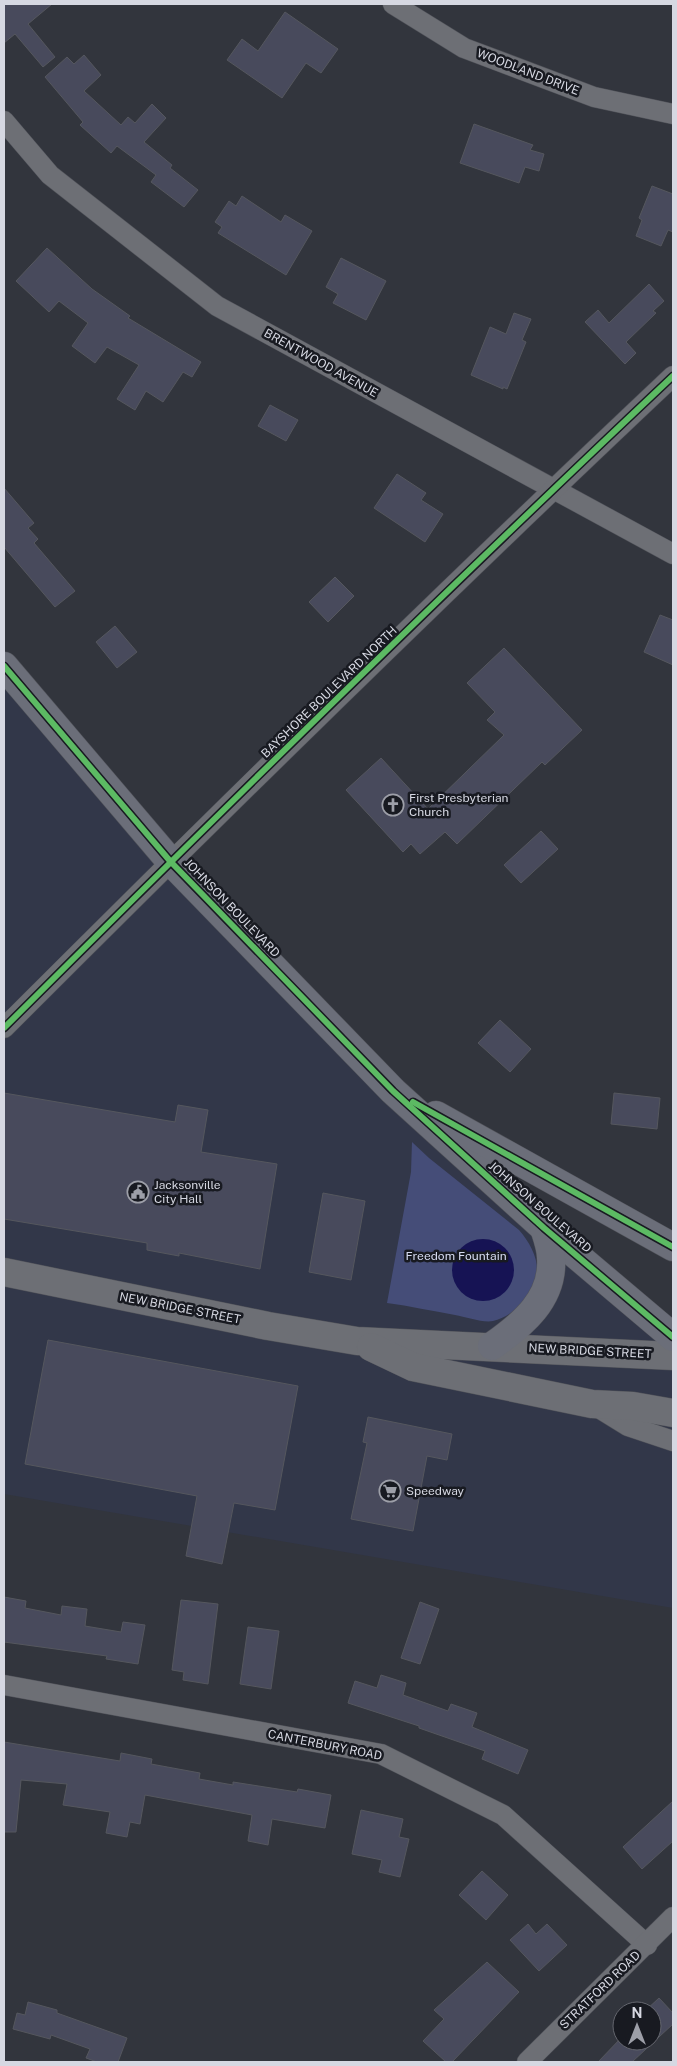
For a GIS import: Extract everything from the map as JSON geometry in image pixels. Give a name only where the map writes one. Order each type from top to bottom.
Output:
[{"type":"main road","name":"JOHNSON BOULEVARD","points":[[4,666],[170,861],[394,1091],[544,1228],[673,1337]]},
{"type":"main road","name":"JOHNSON BOULEVARD","points":[[394,1091],[673,1247]]},
{"type":"main road","points":[[492,1346],[516,1329],[542,1299],[549,1280],[551,1258],[544,1228]]},
{"type":"main road","name":"NEW BRIDGE STREET","points":[[4,1272],[275,1327],[357,1341],[673,1356]]},
{"type":"main road","name":"NEW BRIDGE STREET","points":[[357,1341],[413,1366],[592,1404],[633,1406],[673,1413]]},
{"type":"street","name":"WOODLAND DRIVE","points":[[393,4],[464,48],[594,97],[673,114]]},
{"type":"street","name":"BRENTWOOD AVENUE","points":[[4,121],[50,175],[217,306],[673,554]]},
{"type":"street","name":"BAYSHORE BOULEVARD NORTH","points":[[4,1028],[170,861],[553,489],[673,376]]},
{"type":"street","name":"NEW BRIDGE STREET","points":[[592,1404],[628,1426],[673,1442]]},
{"type":"street","name":"CANTERBURY ROAD","points":[[4,1685],[381,1754],[503,1815],[647,1945]]},
{"type":"street","name":"STRATFORD ROAD","points":[[526,2062],[647,1945],[673,1917]]},
{"type":"shaded area","points":[[4,665],[353,1049],[673,1337],[673,1608],[4,1494]]},
{"type":"shaded area","points":[[483,1239],[495,1242],[505,1248],[511,1258],[514,1270],[511,1282],[505,1292],[495,1298],[483,1301],[471,1298],[461,1292],[455,1282],[452,1270],[455,1258],[461,1248],[471,1242]]},
{"type":"green space","name":"Freedom Fountain","points":[[412,1142],[429,1158],[519,1230],[532,1249],[537,1264],[534,1287],[522,1303],[506,1316],[493,1321],[484,1321],[387,1303],[411,1172]]},
{"type":"building","points":[[4,4],[52,4],[28,24],[55,57],[43,67],[15,34],[4,43]]},
{"type":"building","points":[[285,12],[338,49],[321,73],[306,63],[282,98],[227,60],[242,39],[258,51]]},
{"type":"building","points":[[84,55],[101,75],[84,91],[121,125],[128,117],[135,123],[152,104],[166,118],[144,142],[172,165],[170,168],[198,190],[184,207],[151,182],[156,175],[117,146],[111,153],[80,125],[83,122],[45,77],[67,57],[74,64]]},
{"type":"building","points":[[474,124],[533,145],[530,150],[544,154],[539,171],[525,167],[519,183],[460,163]]},
{"type":"building","points":[[652,186],[673,194],[673,232],[668,230],[661,246],[636,236],[642,220],[639,218]]},
{"type":"building","points":[[242,196],[281,222],[285,215],[312,231],[286,275],[218,233],[222,227],[215,222],[229,201],[236,206]]},
{"type":"building","points":[[47,248],[92,289],[130,316],[128,318],[201,362],[192,377],[183,372],[163,402],[146,391],[135,410],[117,399],[139,365],[107,347],[95,363],[72,346],[88,323],[59,301],[49,312],[16,281]]},
{"type":"building","points":[[341,258],[386,281],[366,320],[333,303],[338,294],[326,287]]},
{"type":"building","points":[[649,284],[664,301],[653,311],[656,313],[626,342],[636,353],[625,364],[585,322],[598,310],[609,323]]},
{"type":"building","points":[[514,313],[531,319],[522,340],[526,342],[507,389],[503,387],[503,389],[471,375],[490,327],[506,334]]},
{"type":"building","points":[[270,405],[298,420],[286,441],[258,426]]},
{"type":"building","points":[[397,474],[426,493],[421,500],[443,514],[425,542],[374,508]]},
{"type":"building","points":[[4,488],[34,523],[28,528],[38,539],[34,543],[75,591],[55,607],[4,547]]},
{"type":"building","points":[[335,577],[354,596],[328,622],[309,602]]},
{"type":"building","points":[[660,615],[673,620],[673,665],[644,652]]},
{"type":"building","points":[[115,626],[137,652],[117,668],[96,642]]},
{"type":"building","name":"First Presbyterian Church","points":[[504,648],[582,730],[545,765],[542,762],[457,844],[445,832],[420,854],[411,844],[403,852],[346,790],[381,758],[428,809],[504,735],[487,720],[495,712],[467,683]]},
{"type":"building","points":[[541,831],[558,849],[521,883],[504,865]]},
{"type":"building","points":[[500,1020],[531,1049],[510,1072],[478,1043]]},
{"type":"building","name":"Jacksonville City Hall","points":[[4,1093],[175,1122],[178,1105],[208,1110],[201,1152],[277,1164],[260,1269],[179,1253],[179,1256],[147,1250],[147,1243],[4,1219]]},
{"type":"building","points":[[614,1093],[660,1098],[657,1129],[611,1124]]},
{"type":"building","points":[[323,1193],[365,1201],[351,1280],[309,1272]]},
{"type":"building","points":[[48,1340],[298,1386],[275,1510],[234,1503],[222,1564],[186,1556],[197,1496],[25,1464]]},
{"type":"building","points":[[368,1417],[452,1434],[447,1460],[427,1456],[413,1531],[351,1519],[367,1443],[363,1442]]},
{"type":"building","points":[[4,1597],[26,1601],[25,1608],[61,1615],[62,1606],[87,1609],[85,1626],[121,1632],[123,1622],[145,1625],[138,1664],[106,1659],[107,1656],[4,1642]]},
{"type":"building","points":[[181,1600],[218,1604],[208,1684],[183,1680],[184,1672],[172,1670]]},
{"type":"building","points":[[420,1602],[439,1609],[420,1664],[401,1658]]},
{"type":"building","points":[[248,1627],[279,1631],[271,1689],[240,1684]]},
{"type":"building","points":[[381,1675],[406,1683],[403,1695],[448,1711],[451,1704],[477,1713],[472,1727],[528,1750],[518,1774],[482,1759],[485,1751],[419,1728],[419,1726],[348,1703],[355,1681],[377,1688]]},
{"type":"building","points":[[4,1742],[120,1761],[121,1753],[152,1759],[151,1764],[200,1773],[199,1779],[297,1792],[298,1789],[331,1795],[325,1828],[272,1819],[268,1845],[248,1841],[252,1815],[145,1795],[140,1824],[130,1822],[127,1837],[106,1833],[110,1812],[63,1805],[67,1784],[21,1780],[16,1832],[4,1832]]},
{"type":"building","points":[[673,1801],[673,1841],[642,1869],[623,1847]]},
{"type":"building","points":[[361,1810],[403,1819],[399,1837],[409,1839],[400,1877],[379,1872],[382,1860],[352,1854]]},
{"type":"building","points":[[482,1871],[508,1895],[486,1920],[459,1895]]},
{"type":"building","points":[[528,1924],[536,1934],[547,1924],[567,1945],[539,1971],[510,1940]]},
{"type":"building","points":[[487,1962],[519,1992],[452,2062],[446,2062],[423,2041],[444,2019],[434,2010]]},
{"type":"building","points":[[662,2001],[673,2013],[673,2024],[662,2034]]},
{"type":"building","points":[[28,2002],[57,2010],[57,2013],[127,2038],[118,2062],[97,2062],[86,2058],[90,2049],[51,2035],[50,2039],[13,2029],[17,2013],[25,2015]]},
{"type":"building","points":[[612,2047],[612,2051],[644,2051],[632,2062],[598,2062]]},
{"type":"cycle path","points":[[4,1028],[336,700],[673,376]]},
{"type":"cycle path","points":[[4,666],[170,861],[393,1091],[544,1228],[673,1337]]},
{"type":"cycle path","points":[[413,1102],[673,1247]]},
{"type":"place","name":"First Presbyterian Church","points":[[393,805]]},
{"type":"place","name":"Jacksonville City Hall","points":[[138,1192]]},
{"type":"place","name":"Speedway","points":[[390,1491]]}]
